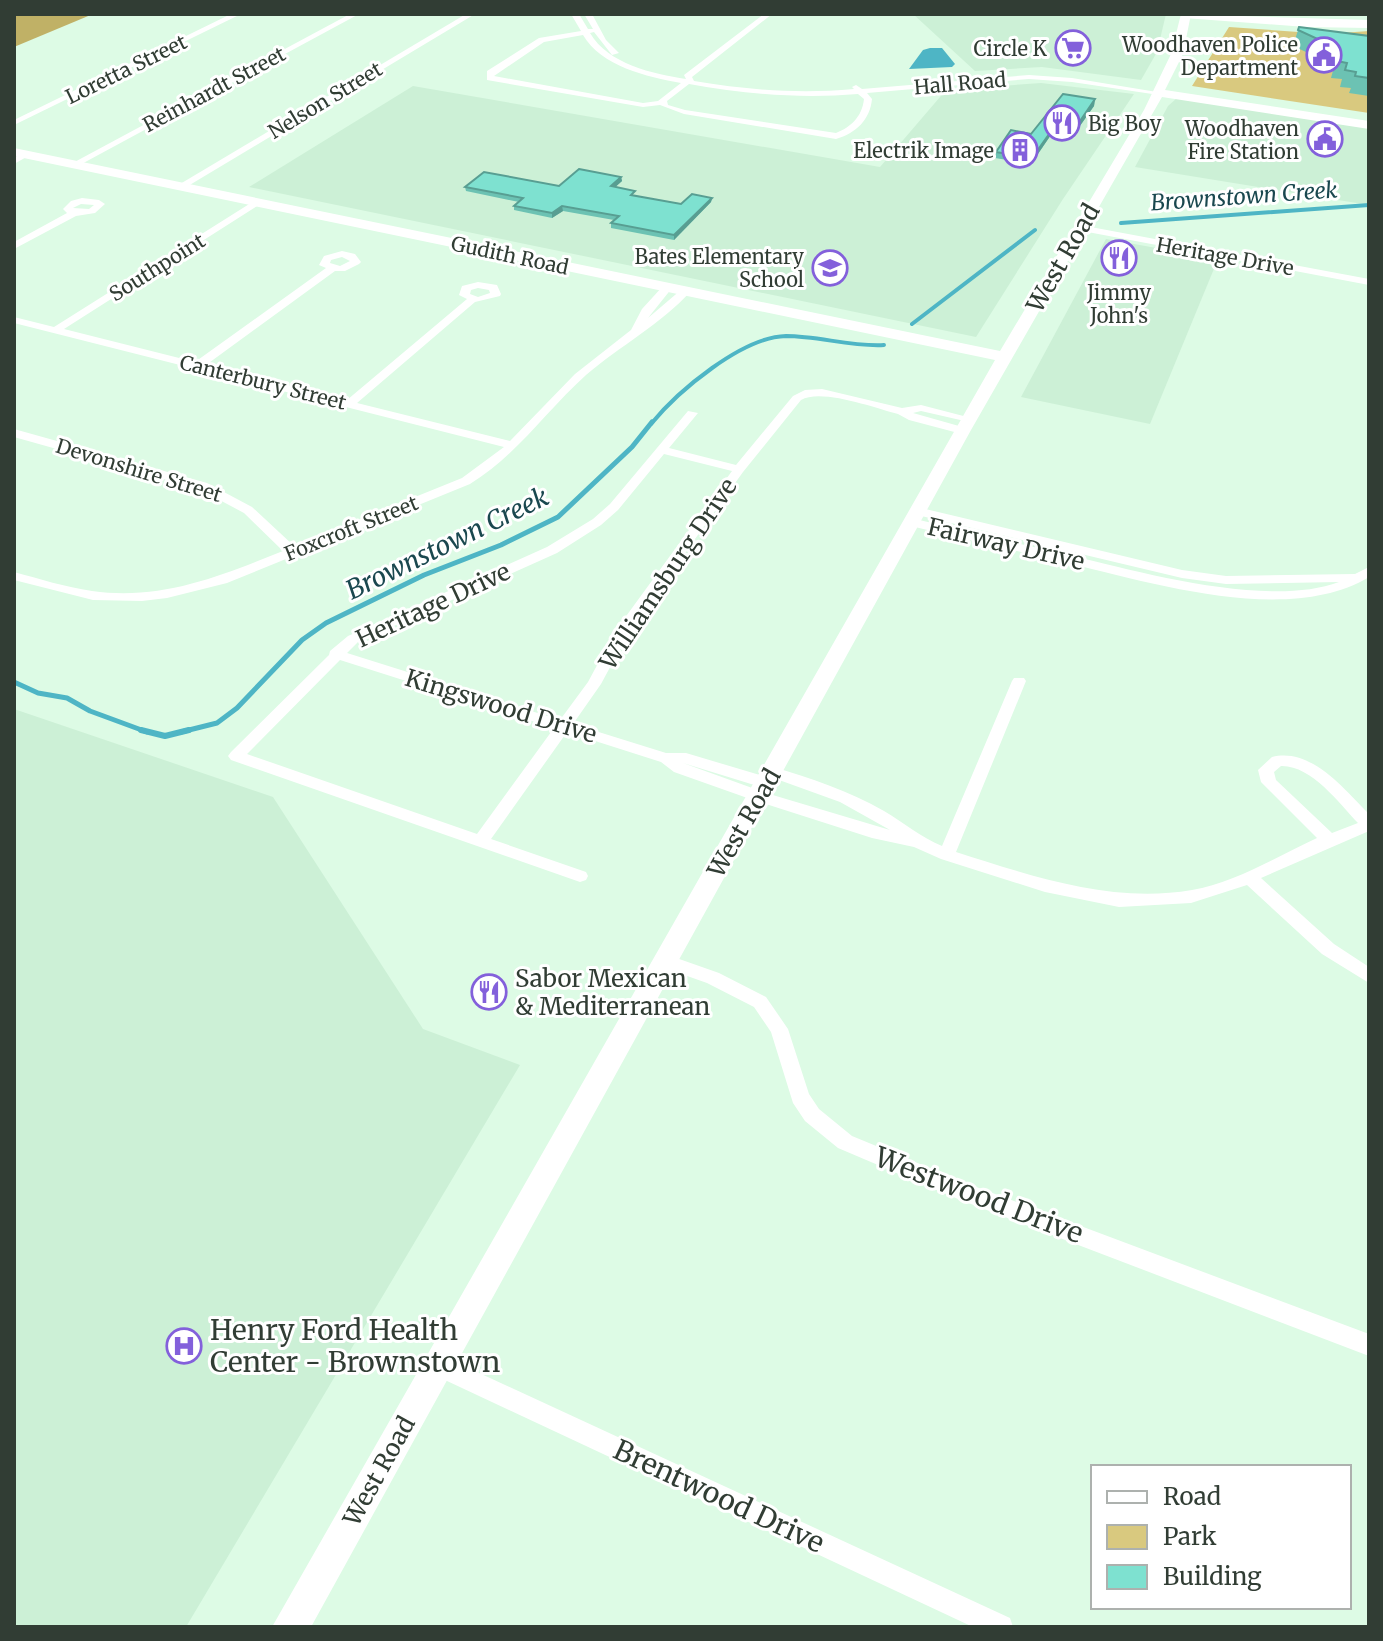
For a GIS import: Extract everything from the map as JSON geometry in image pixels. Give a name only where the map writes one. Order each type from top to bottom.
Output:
[{"type":"highway","points":[[1185,15],[1369,24]]},
{"type":"main road","name":"West Road","points":[[291,1627],[966,424],[1160,91],[1177,54],[1185,15]]},
{"type":"main road","name":"Hall Road","points":[[1160,91],[1369,122]]},
{"type":"main road","name":"Gudith Road","points":[[18,156],[1005,357]]},
{"type":"street","name":"Loretta Street","points":[[14,123],[237,14]]},
{"type":"street","name":"Reinhardt Street","points":[[73,165],[355,14]]},
{"type":"street","name":"Nelson Street","points":[[180,187],[471,14]]},
{"type":"street","name":"Hall Road","points":[[575,14],[594,47],[614,61],[647,73],[778,95],[983,77],[1061,77],[1160,91]]},
{"type":"street","name":"Hall Road","points":[[588,14],[607,46],[625,59],[691,79]]},
{"type":"street","points":[[596,31],[542,40],[490,73],[490,78],[632,104],[653,104],[663,101],[742,43],[747,33],[768,14]]},
{"type":"street","points":[[663,101],[664,106],[684,112],[836,136],[848,133],[868,109],[868,99],[858,89]]},
{"type":"street","name":"Southpoint","points":[[56,330],[257,203]]},
{"type":"street","points":[[14,246],[74,213]]},
{"type":"street","name":"Heritage Drive","points":[[1080,228],[1369,282]]},
{"type":"street","points":[[197,366],[331,269]]},
{"type":"street","name":"Foxcroft Street","points":[[635,331],[646,311],[667,288]]},
{"type":"street","name":"Foxcroft Street","points":[[14,576],[78,595],[140,598],[205,586],[466,481],[493,465],[577,377],[635,331],[663,314],[686,291]]},
{"type":"street","points":[[349,404],[472,300]]},
{"type":"street","name":"Canterbury Street","points":[[14,320],[512,445]]},
{"type":"street","name":"Williamsburg Drive","points":[[480,842],[594,684],[621,633],[739,469],[797,398],[805,393],[822,392],[902,411],[913,418],[966,424]]},
{"type":"street","name":"Heritage Drive","points":[[580,876],[236,756],[335,654],[362,634],[575,537],[614,507],[692,413]]},
{"type":"street","name":"Devonshire Street","points":[[14,433],[203,486],[248,510],[292,552]]},
{"type":"street","points":[[662,450],[739,469]]},
{"type":"street","name":"Fairway Drive","points":[[914,516],[1104,562],[1176,585],[1264,593],[1336,589],[1363,574]]},
{"type":"street","points":[[1363,574],[1369,587]]},
{"type":"street","name":"Kingswood Drive","points":[[335,654],[666,758],[679,768],[765,787]]},
{"type":"street","points":[[947,855],[1019,681]]},
{"type":"street","points":[[765,787],[872,832],[917,842],[947,855],[1045,886],[1119,900],[1191,897],[1250,878],[1329,840],[1369,825],[1302,763],[1283,760],[1266,770],[1269,782],[1329,840]]},
{"type":"street","points":[[765,787],[821,786],[861,803],[917,842]]},
{"type":"street","points":[[1250,878],[1328,949],[1369,976]]},
{"type":"street","name":"Westwood Drive","points":[[665,961],[713,978],[760,1002],[779,1029],[800,1097],[812,1115],[845,1142],[965,1192],[1369,1345]]},
{"type":"street","name":"Brentwood Drive","points":[[438,1365],[1001,1627]]},
{"type":"shaded area","points":[[14,14],[93,14],[14,47]]},
{"type":"shaded area","points":[[913,14],[1166,14],[1157,52],[1141,80],[1042,67],[975,71]]},
{"type":"shaded area","name":"Bates Elementary School","points":[[1041,83],[1134,94],[976,337],[249,187],[413,86],[880,167],[946,90]]},
{"type":"shaded area","points":[[1177,98],[1369,127],[1369,205],[1135,167],[1168,106]]},
{"type":"shaded area","points":[[1106,239],[1218,259],[1150,424],[1021,397]]},
{"type":"shaded area","name":"Henry Ford Health Center - Brownstown","points":[[14,709],[273,797],[423,1029],[520,1065],[186,1627],[14,1627]]},
{"type":"green space","points":[[1229,27],[1327,34],[1369,31],[1369,113],[1192,86]]},
{"type":"water","points":[[942,48],[955,64],[952,67],[909,69],[923,50]]},
{"type":"building","points":[[1299,27],[1369,36],[1369,78],[1355,76],[1356,72],[1345,70],[1347,63],[1337,61],[1340,51],[1298,30]]},
{"type":"building","points":[[1063,94],[1095,99],[1078,124],[1057,123],[1032,158],[996,152],[1011,130],[1031,134]]},
{"type":"building","name":"Bates Elementary School","points":[[579,169],[621,177],[611,186],[635,191],[631,195],[681,204],[692,194],[712,198],[674,235],[611,223],[619,216],[562,206],[552,213],[514,206],[523,198],[465,187],[484,172],[559,186]]},
{"type":"waterway","name":"Brownstown Creek","points":[[1121,223],[1369,205]]},
{"type":"waterway","name":"Brownstown Creek","points":[[912,324],[1035,230]]},
{"type":"waterway","name":"Brownstown Creek","points":[[651,424],[677,396],[712,368],[769,339],[798,336],[884,345]]},
{"type":"waterway","name":"Brownstown Creek","points":[[143,730],[165,736],[217,723],[237,708],[302,640],[326,623],[424,575],[501,545],[558,517],[632,447],[652,422]]},
{"type":"waterway","name":"Brownstown Creek","points":[[14,682],[38,693],[67,698],[90,711],[143,730]]},
{"type":"waterway","name":"Brownstown Creek","points":[[143,730],[147,732]]},
{"type":"place","name":"Circle K","points":[[1073,48]]},
{"type":"place","name":"Woodhaven Police Department","points":[[1324,55]]},
{"type":"place","name":"Big Boy","points":[[1062,123]]},
{"type":"place","name":"Woodhaven Fire Station","points":[[1325,139]]},
{"type":"place","name":"Electrik Image","points":[[1020,150]]},
{"type":"place","name":"Jimmy John's","points":[[1119,258]]},
{"type":"place","name":"Bates Elementary School","points":[[830,268]]},
{"type":"place","name":"Sabor Mexican & Mediterranean","points":[[489,992]]},
{"type":"place","name":"Henry Ford Health Center - Brownstown","points":[[184,1346]]}]
